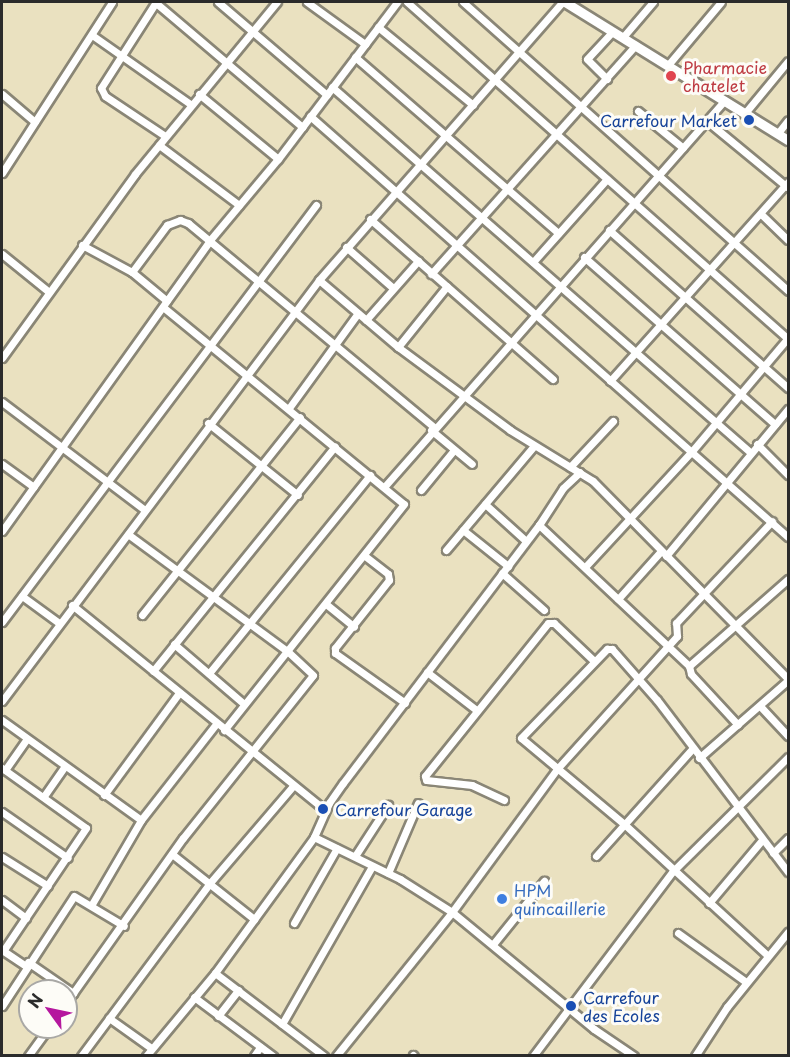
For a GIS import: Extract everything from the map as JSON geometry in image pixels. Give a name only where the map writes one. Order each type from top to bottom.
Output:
[{"type":"street","points":[[2,172],[112,2]]},
{"type":"street","points":[[165,136],[102,93],[101,88],[156,2],[224,63],[302,127]]},
{"type":"street","points":[[218,2],[327,95]]},
{"type":"street","points":[[2,358],[82,245],[165,136],[277,2]]},
{"type":"street","points":[[307,2],[365,44]]},
{"type":"street","points":[[2,531],[210,240],[278,159],[395,4],[384,2]]},
{"type":"street","points":[[408,2],[788,338],[692,451],[585,567]]},
{"type":"street","points":[[463,2],[789,291]]},
{"type":"street","points":[[2,700],[4,691],[128,534],[208,423],[319,280],[393,191],[522,52],[564,2],[789,140]]},
{"type":"street","points":[[623,37],[652,2]]},
{"type":"street","points":[[668,65],[721,2]]},
{"type":"street","points":[[378,27],[473,105]]},
{"type":"street","points":[[607,79],[587,59],[613,31]]},
{"type":"street","points":[[92,35],[190,104]]},
{"type":"street","points":[[431,274],[636,45]]},
{"type":"street","points":[[355,57],[558,233]]},
{"type":"street","points":[[745,113],[789,61]]},
{"type":"street","points":[[332,87],[750,452]]},
{"type":"street","points":[[199,94],[278,159]]},
{"type":"street","points":[[2,107],[4,96],[35,122]]},
{"type":"street","points":[[385,486],[432,428],[659,176],[724,100]]},
{"type":"street","points":[[638,111],[683,148]]},
{"type":"street","points":[[310,116],[393,191],[458,243],[610,381],[789,537]]},
{"type":"street","points":[[778,133],[789,120]]},
{"type":"street","points":[[610,381],[787,186],[707,121]]},
{"type":"street","points":[[159,145],[239,205]]},
{"type":"street","points":[[533,262],[607,179]]},
{"type":"street","points":[[2,622],[209,343],[316,205]]},
{"type":"street","points":[[761,214],[789,240]]},
{"type":"street","points":[[370,219],[553,379]]},
{"type":"street","points":[[132,272],[173,221],[188,224],[258,279],[294,313],[334,344],[472,464]]},
{"type":"street","points":[[609,230],[789,388]]},
{"type":"street","points":[[82,245],[132,272],[209,343],[404,504],[365,556],[224,730]]},
{"type":"street","points":[[346,247],[393,288]]},
{"type":"street","points":[[2,254],[49,292]]},
{"type":"street","points":[[584,257],[738,396],[774,424]]},
{"type":"street","points":[[366,320],[417,261]]},
{"type":"street","points":[[319,280],[398,347],[534,446],[580,472],[604,492],[629,520],[705,592],[789,679],[699,758]]},
{"type":"street","points":[[398,347],[447,286]]},
{"type":"street","points":[[289,408],[358,313]]},
{"type":"street","points":[[2,343],[9,348]]},
{"type":"street","points":[[2,402],[145,510]]},
{"type":"street","points":[[618,599],[664,553],[789,409]]},
{"type":"street","points":[[142,615],[300,417]]},
{"type":"street","points":[[570,467],[613,421]]},
{"type":"street","points":[[208,423],[298,495]]},
{"type":"street","points":[[757,444],[789,475]]},
{"type":"street","points":[[153,671],[298,495],[335,446]]},
{"type":"street","points":[[446,550],[534,446]]},
{"type":"street","points":[[421,490],[454,450]]},
{"type":"street","points":[[2,464],[34,487]]},
{"type":"street","points":[[146,1056],[215,973],[314,837],[325,810],[539,525],[563,488],[580,472]]},
{"type":"street","points":[[210,672],[251,625],[370,475]]},
{"type":"street","points":[[485,504],[526,541]]},
{"type":"street","points":[[2,516],[9,521]]},
{"type":"street","points":[[336,1056],[452,912],[557,769],[637,676],[677,636],[676,623],[772,521]]},
{"type":"street","points":[[539,525],[689,666],[691,674],[738,725]]},
{"type":"street","points":[[463,530],[508,566]]},
{"type":"street","points":[[78,986],[124,926],[172,854],[313,675],[287,651],[128,534]]},
{"type":"street","points":[[365,556],[389,577],[335,653],[405,703]]},
{"type":"street","points":[[502,573],[544,610]]},
{"type":"street","points":[[689,666],[738,626],[789,579]]},
{"type":"street","points":[[22,596],[58,623]]},
{"type":"street","points":[[326,604],[354,627]]},
{"type":"street","points":[[72,605],[216,724],[325,810]]},
{"type":"street","points":[[504,800],[472,785],[424,779],[475,710],[548,623],[554,624],[594,661]]},
{"type":"street","points":[[174,644],[210,672],[244,704]]},
{"type":"street","points":[[766,955],[624,824],[521,738],[609,648],[637,676],[789,872]]},
{"type":"street","points":[[427,672],[475,710]]},
{"type":"street","points":[[104,795],[179,693]]},
{"type":"street","points":[[760,706],[789,736]]},
{"type":"street","points":[[2,720],[26,740],[141,820]]},
{"type":"street","points":[[92,904],[141,820],[216,724]]},
{"type":"street","points":[[26,740],[3,769],[85,824],[86,831],[2,951],[51,979]]},
{"type":"street","points":[[596,856],[692,749]]},
{"type":"street","points":[[533,1056],[673,871],[789,757]]},
{"type":"street","points":[[44,796],[64,767]]},
{"type":"street","points":[[81,1056],[209,884],[294,784]]},
{"type":"street","points":[[388,873],[418,803]]},
{"type":"street","points":[[355,856],[388,805]]},
{"type":"street","points":[[2,812],[68,858]]},
{"type":"street","points":[[314,837],[388,873],[452,912],[494,943],[569,1007],[634,1056]]},
{"type":"street","points":[[773,853],[789,838]]},
{"type":"street","points":[[709,903],[762,840]]},
{"type":"street","points":[[294,923],[338,848]]},
{"type":"street","points":[[172,854],[254,919]]},
{"type":"street","points":[[2,857],[48,886]]},
{"type":"street","points":[[282,1024],[372,866]]},
{"type":"street","points":[[494,943],[544,881]]},
{"type":"street","points":[[2,1006],[27,964],[74,896],[92,904],[124,926]]},
{"type":"street","points":[[2,900],[26,918]]},
{"type":"street","points":[[695,1056],[766,955],[789,932]]},
{"type":"street","points":[[678,933],[746,982]]},
{"type":"street","points":[[215,973],[324,1056]]},
{"type":"street","points":[[219,1016],[238,990]]},
{"type":"street","points":[[194,997],[273,1056]]},
{"type":"street","points":[[110,1018],[152,1048]]},
{"type":"street","points":[[28,1056],[40,1039]]},
{"type":"street","points":[[254,1056],[260,1047]]},
{"type":"place","name":"Pharmacie chatelet","points":[[671,76]]},
{"type":"place","name":"Carrefour Market","points":[[749,120]]},
{"type":"place","name":"Carrefour Garage","points":[[323,809]]},
{"type":"place","name":"HPM quincaillerie","points":[[502,899]]},
{"type":"place","name":"Carrefour des Ecoles","points":[[571,1006]]}]
